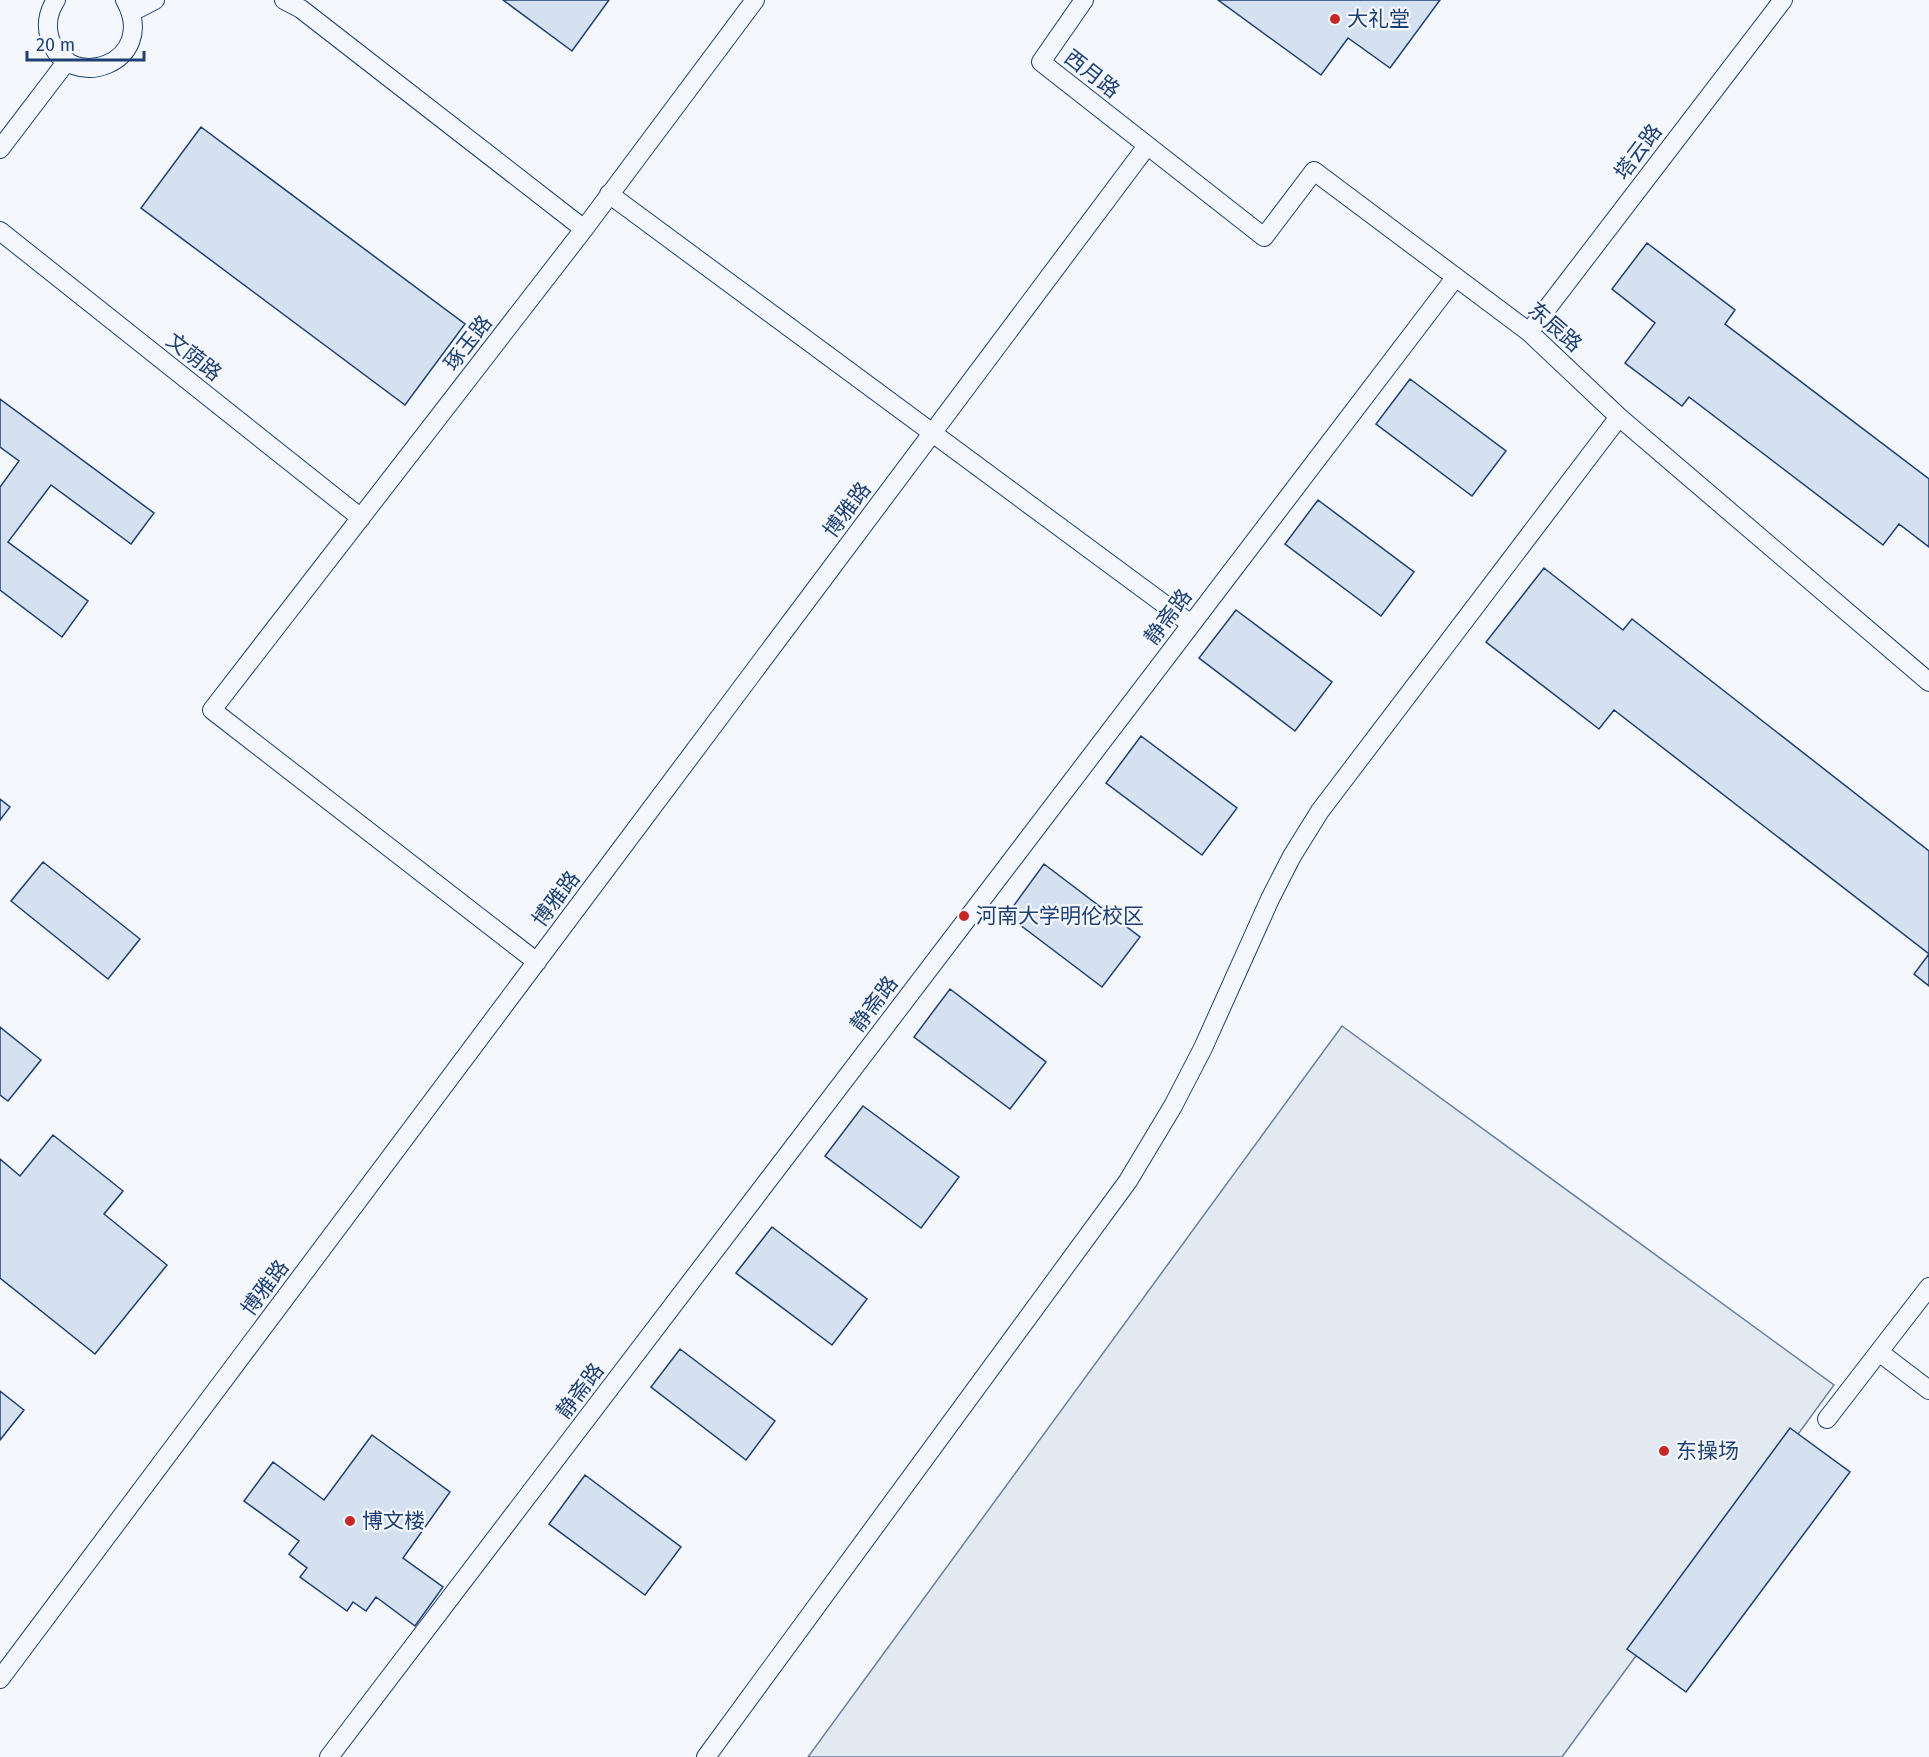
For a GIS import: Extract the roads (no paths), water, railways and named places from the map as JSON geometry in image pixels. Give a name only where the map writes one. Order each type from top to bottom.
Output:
[{"type":"lane","points":[[56,0],[48,16],[47,31],[52,45],[67,61],[89,69],[114,62],[124,53],[131,41],[134,28],[128,6],[155,0]]},
{"type":"lane","points":[[284,0],[301,9],[585,229]]},
{"type":"lane","name":"琢玉路","points":[[537,962],[212,710],[585,229],[755,0]]},
{"type":"lane","name":"西月路","points":[[1084,0],[1041,62],[1147,146]]},
{"type":"lane","name":"塔云路","points":[[1529,332],[1783,0]]},
{"type":"lane","points":[[0,150],[67,61]]},
{"type":"lane","name":"东辰路","points":[[1147,146],[1264,237],[1314,171],[1529,332],[1619,417],[1926,672]]},
{"type":"lane","name":"博雅路","points":[[0,1679],[1147,146]]},
{"type":"lane","points":[[609,194],[1191,624]]},
{"type":"lane","name":"文荫路","points":[[0,231],[361,518]]},
{"type":"lane","name":"静斋路","points":[[329,1757],[1455,278]]},
{"type":"lane","points":[[706,1757],[1128,1181],[1178,1097],[1203,1048],[1270,899],[1292,856],[1320,812],[1619,417]]},
{"type":"lane","points":[[1827,1419],[1929,1287]]},
{"type":"lane","points":[[1880,1352],[1929,1390]]},
{"type":"place","name":"大礼堂","points":[[1335,19]]},
{"type":"place","name":"河南大学明伦校区","points":[[964,916]]},
{"type":"place","name":"东操场","points":[[1664,1451]]},
{"type":"place","name":"博文楼","points":[[350,1521]]}]
